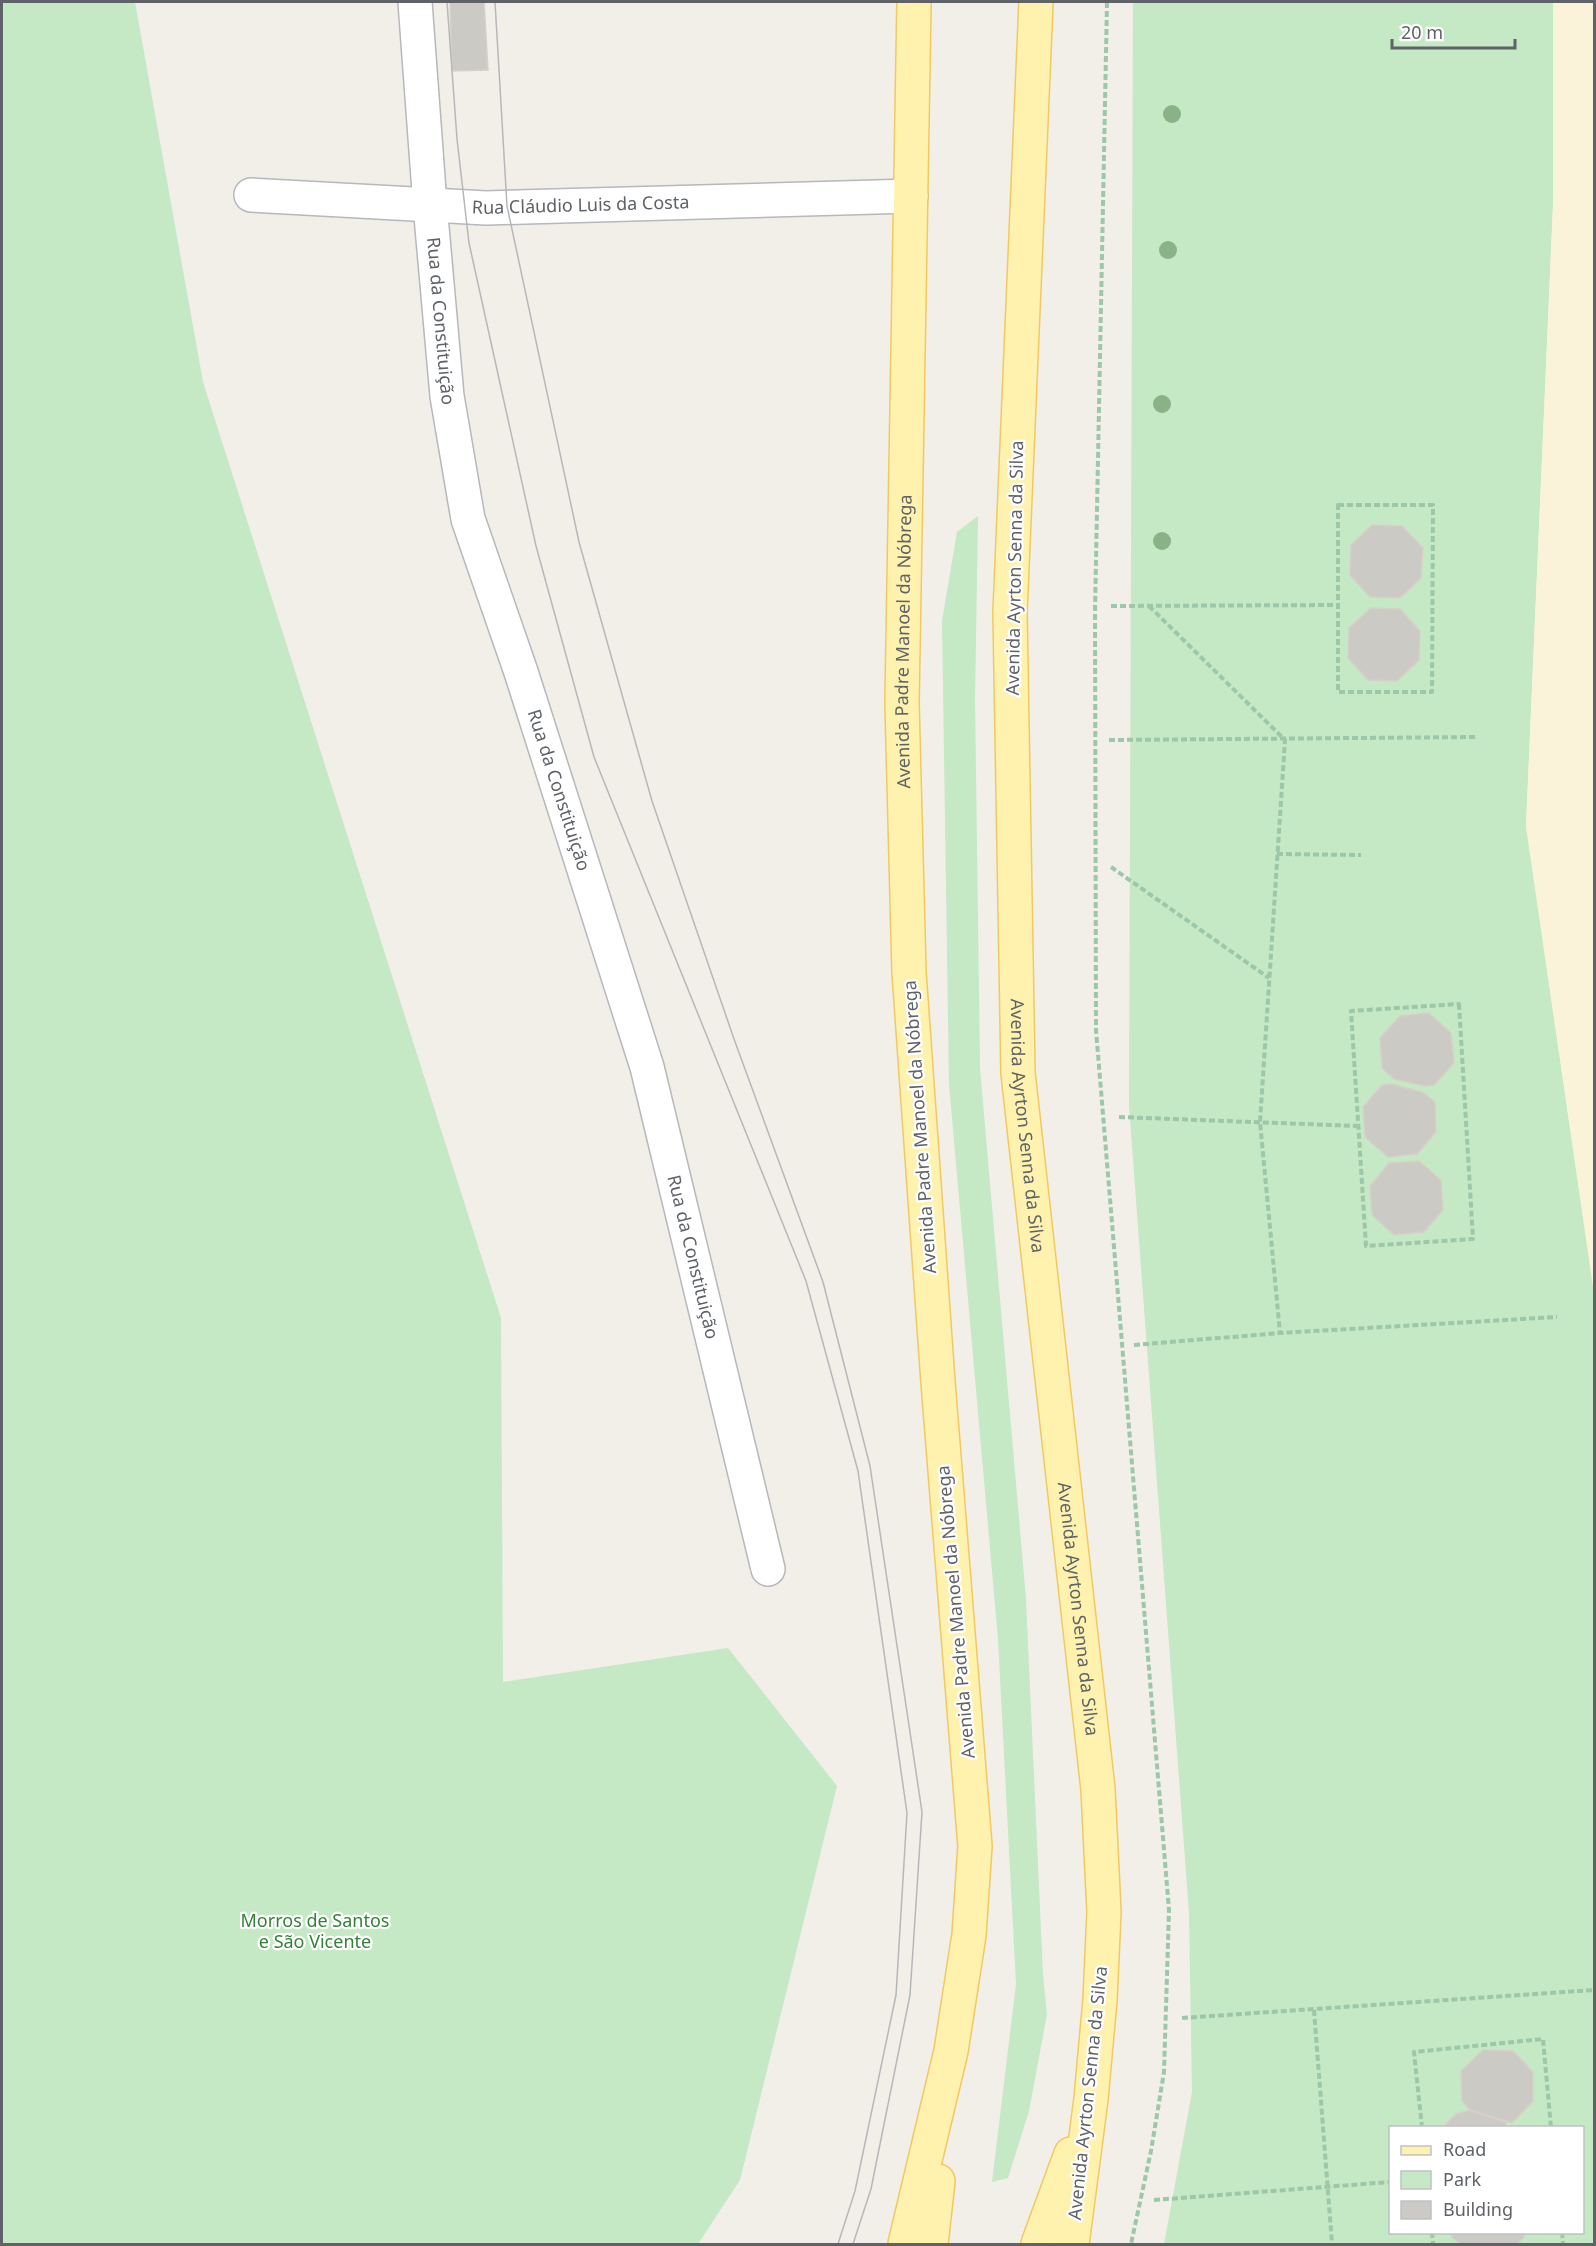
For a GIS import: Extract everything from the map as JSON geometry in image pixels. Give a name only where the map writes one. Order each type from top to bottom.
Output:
[{"type":"main road","name":"Avenida Padre Manoel da Nóbrega","points":[[905,2244],[951,2051],[969,1935],[975,1846],[939,1394],[909,972],[902,703],[914,2]]},
{"type":"main road","name":"Avenida Ayrton Senna da Silva","points":[[1036,2],[1010,613],[1018,1073],[1098,1789],[1104,1912],[1100,2000],[1091,2098],[1072,2244]]},
{"type":"main road","points":[[931,2244],[951,2051]]},
{"type":"main road","points":[[1038,2244],[1091,2098]]},
{"type":"street","name":"Rua da Constituição","points":[[415,2],[447,396],[468,519],[528,694],[647,1067],[768,1569]]},
{"type":"street","name":"Rua Cláudio Luis da Costa","points":[[251,195],[486,208],[912,196]]},
{"type":"path","points":[[1107,2],[1095,611],[1096,1030],[1169,1911],[1164,2072],[1131,2244]]},
{"type":"path","points":[[1338,505],[1432,505],[1432,692],[1338,692],[1338,605],[1338,505]]},
{"type":"path","points":[[1111,606],[1338,605]]},
{"type":"path","points":[[1149,606],[1285,740],[1260,1122],[1280,1333]]},
{"type":"path","points":[[1109,740],[1478,737]]},
{"type":"path","points":[[1277,854],[1361,855]]},
{"type":"path","points":[[1111,867],[1269,978]]},
{"type":"path","points":[[1459,1004],[1473,1239],[1366,1246],[1358,1126],[1351,1011],[1459,1004]]},
{"type":"path","points":[[1119,1117],[1358,1126]]},
{"type":"path","points":[[1134,1345],[1280,1333],[1557,1317]]},
{"type":"path","points":[[1182,2018],[1594,1990]]},
{"type":"path","points":[[1314,2010],[1332,2244]]},
{"type":"path","points":[[1422,2126],[1414,2052],[1543,2039],[1551,2126]]},
{"type":"path","points":[[1154,2200],[1389,2182]]},
{"type":"green space","name":"Morros de Santos e São Vicente","points":[[2,2],[135,2],[203,382],[501,1318],[503,1682],[728,1648],[837,1786],[740,2180],[698,2244],[2,2244]]},
{"type":"green space","points":[[1133,2],[1553,2],[1553,205],[1526,826],[1594,1293],[1594,2244],[1164,2244],[1192,2092],[1189,1913],[1129,1106]]},
{"type":"green space","points":[[978,516],[975,699],[980,1068],[1026,1599],[1043,1975],[1047,2014],[1029,2111],[1008,2178],[992,2182],[1016,1984],[998,1639],[949,1084],[942,621],[957,532]]},
{"type":"sand","points":[[1553,2],[1594,2],[1594,1293],[1526,826],[1553,205]]},
{"type":"building","points":[[450,2],[484,2],[488,70],[452,71]]},
{"type":"building","points":[[1372,525],[1402,526],[1423,548],[1421,578],[1400,598],[1370,597],[1350,575],[1351,545]]},
{"type":"building","points":[[1371,608],[1400,609],[1420,631],[1419,660],[1397,681],[1368,680],[1348,658],[1349,628]]},
{"type":"building","points":[[1429,1013],[1451,1033],[1454,1063],[1434,1085],[1425,1086],[1394,1079],[1382,1068],[1380,1038],[1400,1016]]},
{"type":"building","points":[[1391,1084],[1422,1092],[1435,1102],[1436,1132],[1417,1154],[1388,1157],[1365,1137],[1363,1107],[1382,1085]]},
{"type":"building","points":[[1419,1161],[1441,1180],[1443,1210],[1424,1232],[1394,1235],[1372,1215],[1370,1186],[1389,1163]]},
{"type":"building","points":[[1483,2050],[1513,2051],[1533,2072],[1533,2101],[1512,2123],[1470,2110],[1462,2101],[1461,2071]]},
{"type":"building","points":[[1470,2110],[1506,2122],[1506,2126],[1444,2126],[1456,2114]]},
{"type":"building","points":[[1452,2234],[1524,2234],[1517,2244],[1460,2244],[1452,2237]]},
{"type":"tram line","points":[[447,2],[457,139],[469,243],[536,546],[594,757],[806,1281],[858,1471],[907,1813],[896,1995],[855,2191],[838,2244]]},
{"type":"tram line","points":[[495,2],[507,206],[579,542],[652,801],[734,1039],[823,1282],[870,1466],[922,1812],[910,1995],[871,2189],[853,2244]]}]
